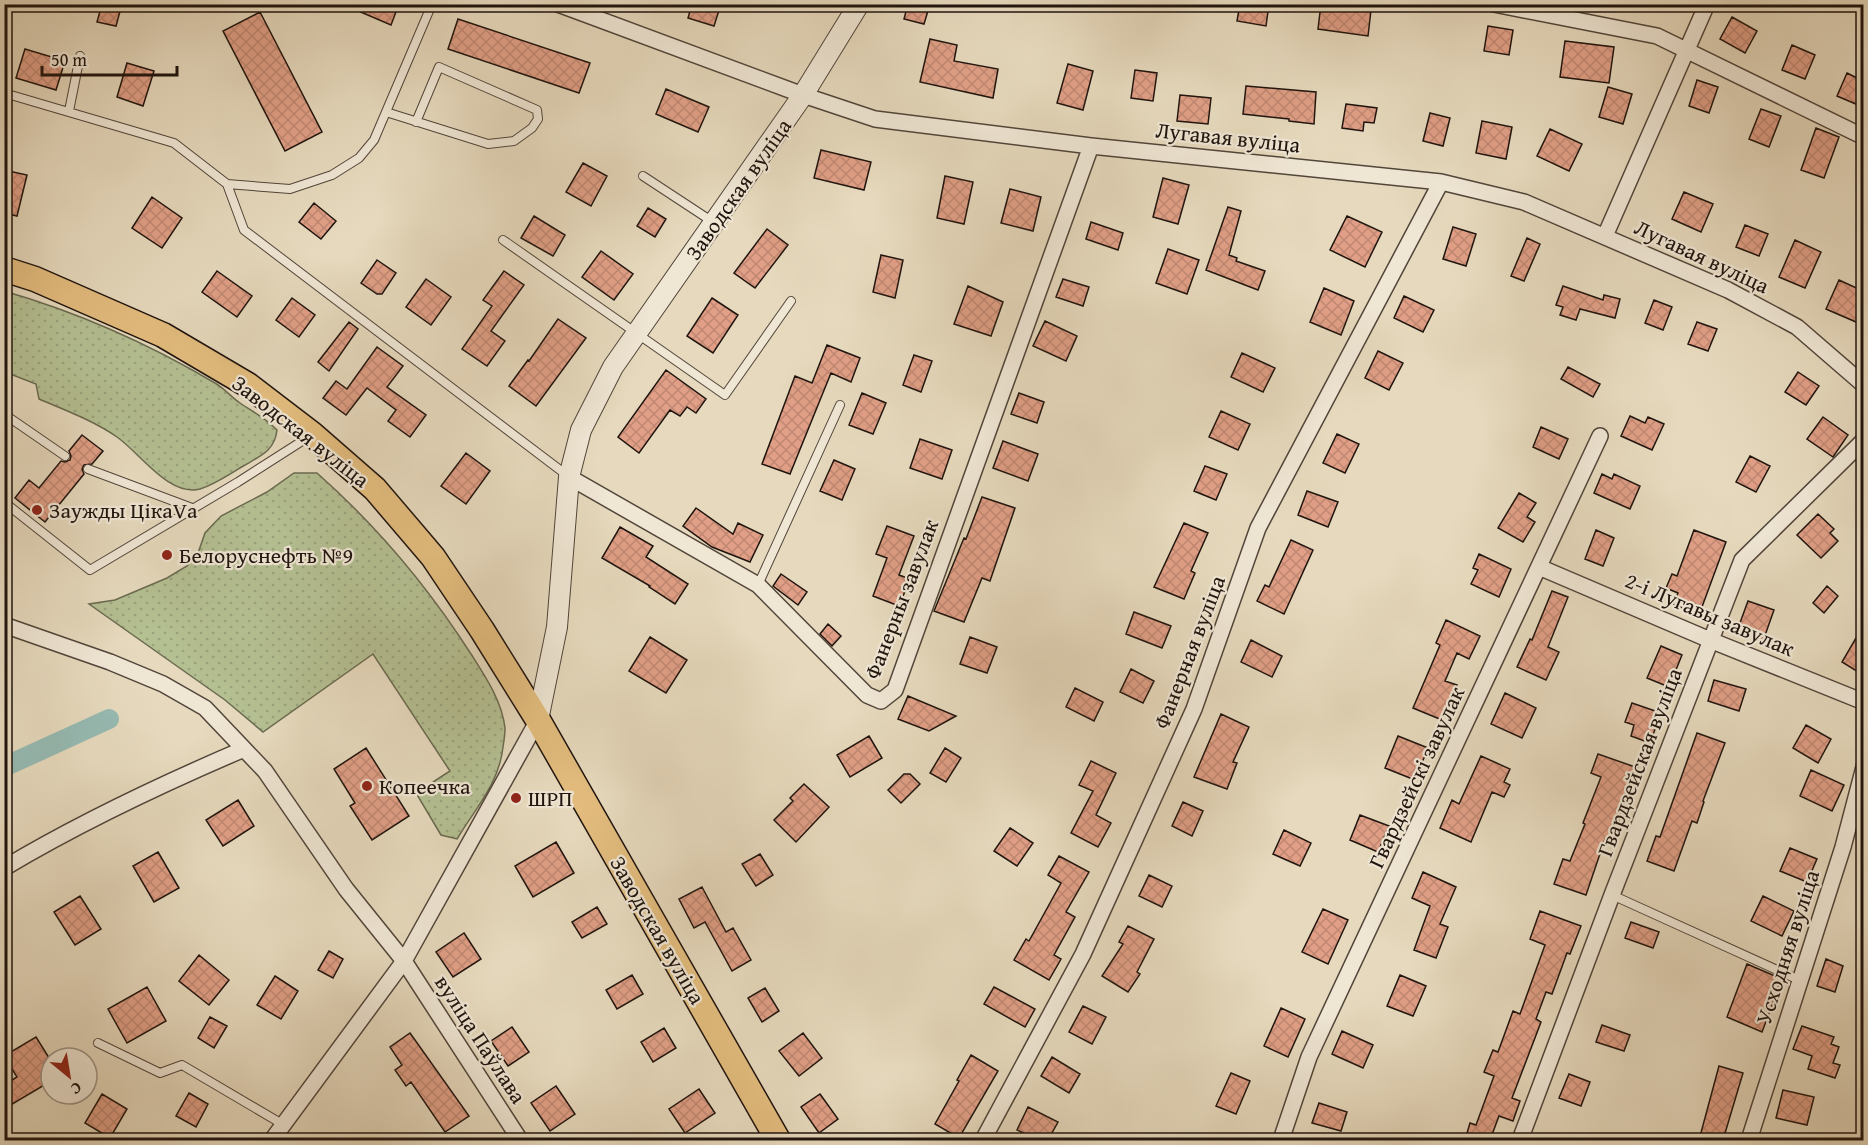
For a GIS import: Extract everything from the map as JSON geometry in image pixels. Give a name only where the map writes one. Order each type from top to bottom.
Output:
[{"type":"main road","name":"Заводская вуліца","points":[[4,269],[35,279],[164,335],[248,385],[312,434],[375,489],[433,557],[538,720],[778,1140]]},
{"type":"street","name":"Лугавая вуліца","points":[[558,4],[803,95],[875,119],[1091,146],[1441,182],[1524,202],[1728,290],[1797,327],[1863,385]]},
{"type":"street","name":"Заводская вуліца","points":[[538,720],[557,627],[569,477],[581,430],[613,367],[803,95],[859,4]]},
{"type":"street","points":[[1494,4],[1658,36],[1863,137]]},
{"type":"street","points":[[1605,236],[1707,4]]},
{"type":"street","name":"Фанерны завулак","points":[[569,477],[758,585],[867,695],[881,701],[895,690],[1091,146]]},
{"type":"street","name":"Фанерная вуліца","points":[[983,1140],[1083,954],[1194,709],[1258,528],[1441,182]]},
{"type":"street","name":"Гвардзейскі завулак","points":[[1281,1140],[1309,1058],[1600,436]]},
{"type":"street","name":"Гвардзейская вуліца","points":[[1520,1140],[1742,560],[1863,440]]},
{"type":"street","name":"2-і Лугавы завулак","points":[[1539,567],[1863,702]]},
{"type":"street","name":"вуліца Паўлава","points":[[4,625],[110,662],[163,684],[205,708],[265,771],[346,889],[404,961],[520,1140]]},
{"type":"street","points":[[272,1140],[404,961],[538,720]]},
{"type":"street","points":[[4,868],[50,840],[188,773],[244,749]]},
{"type":"street","name":"Усходняя вуліца","points":[[1749,1140],[1843,847],[1863,767]]},
{"type":"lane","points":[[227,184],[290,189],[332,175],[359,158],[374,140],[432,4]]},
{"type":"lane","points":[[69,111],[80,56]]},
{"type":"lane","points":[[386,112],[416,122],[488,144],[513,141],[532,128],[538,119],[537,110],[438,67],[416,122]]},
{"type":"lane","points":[[4,93],[174,143],[227,184],[244,230],[569,477]]},
{"type":"lane","points":[[643,176],[714,223]]},
{"type":"lane","points":[[503,240],[725,395],[791,301]]},
{"type":"lane","points":[[758,585],[840,405]]},
{"type":"lane","points":[[4,414],[65,456]]},
{"type":"lane","points":[[4,502],[90,570],[238,482],[312,434]]},
{"type":"lane","points":[[88,469],[192,508]]},
{"type":"lane","points":[[1612,895],[1799,980]]},
{"type":"lane","points":[[98,1044],[160,1073],[182,1065],[284,1125]]},
{"type":"green space","points":[[4,291],[112,330],[190,369],[218,385],[273,426],[277,430],[273,443],[256,459],[200,489],[189,490],[166,481],[117,437],[89,421],[39,399],[36,384],[5,372]]},
{"type":"green space","points":[[294,473],[317,473],[381,536],[437,605],[476,662],[497,699],[505,728],[501,760],[485,796],[457,839],[441,835],[416,793],[450,771],[373,654],[263,732],[225,700],[89,604],[115,600],[167,578],[187,566],[198,553],[205,533],[221,516],[267,492]]},
{"type":"building","points":[[102,4],[122,4],[116,26],[97,22]]},
{"type":"building","points":[[342,4],[399,4],[391,25]]},
{"type":"building","points":[[692,4],[721,4],[714,26],[688,18]]},
{"type":"building","points":[[908,4],[930,4],[924,24],[904,19]]},
{"type":"building","points":[[1240,4],[1269,4],[1266,26],[1237,21]]},
{"type":"building","points":[[1321,4],[1371,10],[1368,36],[1318,29]]},
{"type":"building","points":[[260,12],[322,132],[285,151],[223,31]]},
{"type":"building","points":[[1732,17],[1757,31],[1745,53],[1720,39]]},
{"type":"building","points":[[458,19],[590,63],[579,93],[448,49]]},
{"type":"building","points":[[1488,26],[1513,30],[1509,55],[1484,51]]},
{"type":"building","points":[[930,39],[957,45],[954,61],[998,69],[993,98],[920,82]]},
{"type":"building","points":[[1565,41],[1614,47],[1609,83],[1560,77]]},
{"type":"building","points":[[1792,45],[1815,55],[1805,79],[1782,70]]},
{"type":"building","points":[[25,49],[65,61],[56,90],[16,78]]},
{"type":"building","points":[[127,63],[154,71],[143,106],[117,97]]},
{"type":"building","points":[[1068,64],[1093,71],[1083,110],[1057,103]]},
{"type":"building","points":[[1135,70],[1157,73],[1153,101],[1131,98]]},
{"type":"building","points":[[1847,73],[1863,81],[1863,107],[1837,96]]},
{"type":"building","points":[[1697,80],[1718,87],[1709,113],[1689,106]]},
{"type":"building","points":[[1246,86],[1316,92],[1314,124],[1243,114]]},
{"type":"building","points":[[1608,87],[1632,94],[1623,124],[1599,117]]},
{"type":"building","points":[[666,89],[709,107],[698,132],[656,114]]},
{"type":"building","points":[[1180,95],[1211,98],[1208,124],[1177,121]]},
{"type":"building","points":[[1346,104],[1377,108],[1374,123],[1364,122],[1363,131],[1342,128]]},
{"type":"building","points":[[1761,109],[1781,116],[1769,147],[1749,139]]},
{"type":"building","points":[[1430,113],[1450,118],[1443,146],[1423,141]]},
{"type":"building","points":[[1482,121],[1512,127],[1506,159],[1476,153]]},
{"type":"building","points":[[1816,128],[1839,137],[1824,178],[1801,170]]},
{"type":"building","points":[[1550,129],[1582,144],[1569,171],[1537,156]]},
{"type":"building","points":[[821,150],[871,162],[864,190],[814,178]]},
{"type":"building","points":[[583,163],[607,176],[591,206],[566,192]]},
{"type":"building","points":[[4,170],[27,175],[17,216],[4,213]]},
{"type":"building","points":[[945,176],[973,182],[964,224],[937,218]]},
{"type":"building","points":[[1163,178],[1189,185],[1178,224],[1153,217]]},
{"type":"building","points":[[1010,189],[1041,197],[1033,231],[1001,223]]},
{"type":"building","points":[[1684,192],[1713,204],[1701,232],[1672,219]]},
{"type":"building","points":[[152,197],[182,218],[162,248],[132,228]]},
{"type":"building","points":[[314,203],[336,221],[321,239],[299,222]]},
{"type":"building","points":[[1228,207],[1241,211],[1229,255],[1237,258],[1236,261],[1265,271],[1258,290],[1206,270]]},
{"type":"building","points":[[648,208],[666,219],[655,237],[637,226]]},
{"type":"building","points":[[534,216],[565,235],[553,256],[521,238]]},
{"type":"building","points":[[1347,216],[1382,232],[1365,267],[1330,250]]},
{"type":"building","points":[[1091,222],[1123,233],[1118,250],[1086,239]]},
{"type":"building","points":[[1745,225],[1768,234],[1759,256],[1736,247]]},
{"type":"building","points":[[1453,227],[1476,234],[1466,266],[1443,259]]},
{"type":"building","points":[[767,229],[788,245],[755,288],[734,273]]},
{"type":"building","points":[[1527,238],[1540,244],[1524,281],[1511,276]]},
{"type":"building","points":[[1795,240],[1821,252],[1805,288],[1779,277]]},
{"type":"building","points":[[1168,249],[1199,260],[1187,294],[1156,283]]},
{"type":"building","points":[[601,251],[633,274],[614,300],[582,277]]},
{"type":"building","points":[[881,255],[903,260],[895,298],[873,292]]},
{"type":"building","points":[[377,260],[396,273],[382,294],[377,294],[361,283]]},
{"type":"building","points":[[217,271],[252,296],[237,317],[202,292]]},
{"type":"building","points":[[504,271],[524,285],[491,331],[505,341],[487,366],[462,349],[492,306],[483,300]]},
{"type":"building","points":[[426,279],[451,297],[431,325],[406,307]]},
{"type":"building","points":[[1063,279],[1089,287],[1083,306],[1056,297]]},
{"type":"building","points":[[1839,280],[1863,291],[1863,325],[1826,309]]},
{"type":"building","points":[[968,286],[1003,302],[991,336],[954,324]]},
{"type":"building","points":[[1563,286],[1603,300],[1604,295],[1620,299],[1615,318],[1580,309],[1576,320],[1560,315],[1563,307],[1556,305]]},
{"type":"building","points":[[1324,288],[1354,301],[1341,335],[1310,322]]},
{"type":"building","points":[[1404,296],[1434,310],[1423,332],[1394,318]]},
{"type":"building","points":[[292,298],[315,315],[299,337],[276,320]]},
{"type":"building","points":[[712,298],[738,315],[713,353],[687,336]]},
{"type":"building","points":[[1654,300],[1672,307],[1663,330],[1645,323]]},
{"type":"building","points":[[558,319],[586,338],[536,406],[509,386]]},
{"type":"building","points":[[1045,321],[1077,336],[1066,361],[1033,346]]},
{"type":"building","points":[[349,322],[358,329],[329,371],[318,362]]},
{"type":"building","points":[[1697,322],[1717,329],[1708,351],[1688,344]]},
{"type":"building","points":[[827,345],[860,358],[851,382],[831,373],[790,474],[762,464],[795,376],[812,383]]},
{"type":"building","points":[[377,347],[403,366],[387,387],[426,415],[410,437],[388,421],[396,410],[367,388],[346,415],[323,398],[336,381],[347,389]]},
{"type":"building","points":[[1378,351],[1403,363],[1389,390],[1365,378]]},
{"type":"building","points":[[1242,353],[1275,368],[1263,392],[1231,377]]},
{"type":"building","points":[[914,355],[932,361],[921,392],[903,385]]},
{"type":"building","points":[[1568,367],[1600,384],[1593,397],[1561,379]]},
{"type":"building","points":[[666,370],[706,399],[696,413],[687,407],[680,416],[670,410],[639,453],[618,437]]},
{"type":"building","points":[[1798,372],[1819,386],[1806,405],[1785,392]]},
{"type":"building","points":[[862,393],[886,403],[873,434],[849,425]]},
{"type":"building","points":[[1019,393],[1044,402],[1037,423],[1011,414]]},
{"type":"building","points":[[1221,411],[1250,424],[1238,450],[1209,437]]},
{"type":"building","points":[[1630,416],[1645,423],[1648,417],[1664,424],[1652,450],[1621,436]]},
{"type":"building","points":[[1823,417],[1848,435],[1833,457],[1807,439]]},
{"type":"building","points":[[1541,427],[1568,439],[1559,459],[1533,447]]},
{"type":"building","points":[[1337,434],[1359,444],[1345,473],[1323,463]]},
{"type":"building","points":[[82,435],[103,451],[92,464],[84,465],[82,469],[84,474],[45,522],[15,498],[29,480],[39,488],[61,461],[70,460],[69,451]]},
{"type":"building","points":[[920,439],[952,450],[942,479],[910,468]]},
{"type":"building","points":[[1003,441],[1038,454],[1028,481],[993,468]]},
{"type":"building","points":[[466,453],[490,471],[466,504],[441,486]]},
{"type":"building","points":[[1750,456],[1770,466],[1756,492],[1736,482]]},
{"type":"building","points":[[834,460],[855,469],[842,500],[820,491]]},
{"type":"building","points":[[1205,466],[1227,474],[1216,500],[1194,491]]},
{"type":"building","points":[[1602,474],[1612,479],[1614,474],[1640,486],[1630,509],[1594,493]]},
{"type":"building","points":[[1307,491],[1338,502],[1328,527],[1298,515]]},
{"type":"building","points":[[1519,493],[1536,503],[1527,517],[1535,522],[1523,542],[1498,528]]},
{"type":"building","points":[[982,497],[1015,508],[990,581],[982,578],[964,622],[934,611]]},
{"type":"building","points":[[696,508],[733,534],[738,523],[763,535],[750,562],[712,547],[683,526]]},
{"type":"building","points":[[1818,514],[1834,529],[1830,533],[1838,541],[1821,558],[1797,535]]},
{"type":"building","points":[[1184,523],[1208,533],[1191,571],[1195,573],[1184,599],[1154,587]]},
{"type":"building","points":[[887,526],[914,536],[899,575],[910,579],[899,606],[873,596],[887,558],[876,554]]},
{"type":"building","points":[[620,527],[653,546],[646,557],[688,584],[675,604],[650,586],[602,558]]},
{"type":"building","points":[[1596,530],[1614,538],[1603,566],[1585,559]]},
{"type":"building","points":[[1694,530],[1726,542],[1699,615],[1673,604],[1678,593],[1666,588],[1672,574],[1677,576]]},
{"type":"building","points":[[1291,540],[1313,550],[1284,614],[1257,601],[1265,585],[1269,587]]},
{"type":"building","points":[[1479,554],[1511,569],[1499,597],[1471,584],[1478,570],[1473,568]]},
{"type":"building","points":[[781,574],[807,592],[798,605],[773,586]]},
{"type":"building","points":[[1827,586],[1838,596],[1824,613],[1813,603]]},
{"type":"building","points":[[1552,591],[1568,597],[1548,647],[1559,652],[1546,680],[1517,667],[1530,639],[1532,640]]},
{"type":"building","points":[[1748,601],[1774,610],[1763,641],[1737,631]]},
{"type":"building","points":[[1134,612],[1171,626],[1162,648],[1126,634]]},
{"type":"building","points":[[1446,620],[1480,636],[1469,659],[1457,653],[1445,681],[1457,685],[1442,720],[1413,708],[1440,645],[1436,643]]},
{"type":"building","points":[[828,624],[841,636],[832,646],[820,634]]},
{"type":"building","points":[[1863,626],[1863,675],[1842,662]]},
{"type":"building","points":[[650,637],[687,660],[666,693],[629,671]]},
{"type":"building","points":[[970,637],[997,647],[987,673],[960,664]]},
{"type":"building","points":[[1251,640],[1282,656],[1272,677],[1241,662]]},
{"type":"building","points":[[1661,646],[1682,655],[1669,687],[1647,678]]},
{"type":"building","points":[[1131,669],[1154,681],[1143,703],[1120,692]]},
{"type":"building","points":[[1714,680],[1746,689],[1739,711],[1708,701]]},
{"type":"building","points":[[1075,688],[1103,702],[1094,721],[1066,707]]},
{"type":"building","points":[[1505,693],[1536,708],[1522,738],[1491,724]]},
{"type":"building","points":[[908,696],[956,716],[929,731],[898,719]]},
{"type":"building","points":[[1632,703],[1661,713],[1650,743],[1631,736],[1634,725],[1625,722]]},
{"type":"building","points":[[1221,714],[1249,727],[1233,762],[1237,763],[1227,789],[1194,777]]},
{"type":"building","points":[[1806,725],[1831,739],[1818,763],[1793,748]]},
{"type":"building","points":[[1697,733],[1725,743],[1697,823],[1692,821],[1674,871],[1647,861],[1656,836],[1660,837]]},
{"type":"building","points":[[869,736],[882,758],[850,777],[837,755]]},
{"type":"building","points":[[1398,736],[1428,748],[1415,780],[1385,768]]},
{"type":"building","name":"Копеечка","points":[[366,748],[409,816],[372,840],[350,806],[355,803],[334,769]]},
{"type":"building","points":[[945,748],[961,758],[946,782],[930,773]]},
{"type":"building","points":[[1598,754],[1638,768],[1611,842],[1605,839],[1586,895],[1554,884],[1563,859],[1570,861],[1601,777],[1591,773]]},
{"type":"building","points":[[1481,756],[1510,769],[1504,782],[1510,785],[1504,797],[1492,792],[1471,842],[1440,828],[1452,800],[1459,804]]},
{"type":"building","points":[[1091,761],[1116,773],[1096,815],[1111,823],[1098,847],[1071,833],[1093,791],[1079,785]]},
{"type":"building","points":[[1811,770],[1844,785],[1832,811],[1800,796]]},
{"type":"building","points":[[904,774],[910,774],[920,784],[901,803],[888,790]]},
{"type":"building","points":[[804,784],[829,807],[796,842],[774,820],[793,801],[790,798]]},
{"type":"building","points":[[238,800],[254,826],[223,846],[206,820]]},
{"type":"building","points":[[1183,802],[1203,811],[1192,836],[1172,826]]},
{"type":"building","points":[[1360,815],[1389,826],[1378,852],[1350,840]]},
{"type":"building","points":[[1010,828],[1033,843],[1017,866],[994,851]]},
{"type":"building","points":[[1284,830],[1311,843],[1300,866],[1273,854]]},
{"type":"building","points":[[556,842],[574,873],[533,897],[515,866]]},
{"type":"building","points":[[1790,848],[1817,859],[1807,882],[1780,871]]},
{"type":"building","points":[[158,852],[179,888],[154,902],[133,866]]},
{"type":"building","points":[[760,854],[773,875],[756,886],[742,864]]},
{"type":"building","points":[[1059,856],[1089,872],[1066,912],[1075,917],[1054,955],[1061,959],[1049,980],[1014,960],[1026,939],[1029,941],[1061,883],[1048,875]]},
{"type":"building","points":[[1423,872],[1456,887],[1440,924],[1448,927],[1436,958],[1414,950],[1430,906],[1412,898]]},
{"type":"building","points":[[1149,875],[1172,886],[1162,907],[1139,896]]},
{"type":"building","points":[[702,887],[726,932],[733,928],[751,960],[732,971],[705,922],[694,928],[679,899]]},
{"type":"building","points":[[80,896],[101,929],[75,945],[54,912]]},
{"type":"building","points":[[1763,896],[1794,911],[1782,936],[1751,921]]},
{"type":"building","points":[[597,907],[607,924],[582,938],[572,922]]},
{"type":"building","points":[[1323,909],[1348,920],[1328,964],[1302,952]]},
{"type":"building","points":[[1540,911],[1581,926],[1570,954],[1567,953],[1552,994],[1546,992],[1536,1019],[1541,1022],[1512,1098],[1520,1101],[1513,1121],[1499,1116],[1490,1140],[1465,1140],[1470,1123],[1476,1125],[1494,1076],[1484,1072],[1493,1050],[1498,1052],[1513,1011],[1520,1014],[1545,945],[1530,939]]},
{"type":"building","points":[[1631,922],[1659,932],[1653,948],[1625,938]]},
{"type":"building","points":[[1128,926],[1154,939],[1137,972],[1140,974],[1128,992],[1102,976],[1123,944],[1119,942]]},
{"type":"building","points":[[464,933],[481,959],[453,977],[436,952]]},
{"type":"building","points":[[329,951],[343,959],[333,978],[318,970]]},
{"type":"building","points":[[199,955],[229,980],[209,1005],[179,981]]},
{"type":"building","points":[[1826,959],[1843,966],[1835,992],[1817,986]]},
{"type":"building","points":[[1747,964],[1782,979],[1762,1032],[1727,1017]]},
{"type":"building","points":[[632,975],[643,994],[617,1009],[606,990]]},
{"type":"building","points":[[1400,975],[1426,986],[1413,1016],[1387,1006]]},
{"type":"building","points":[[275,976],[298,991],[281,1019],[257,1005]]},
{"type":"building","points":[[147,987],[166,1021],[127,1043],[108,1009]]},
{"type":"building","points":[[994,987],[1035,1009],[1025,1027],[984,1004]]},
{"type":"building","points":[[765,988],[779,1011],[762,1022],[748,998]]},
{"type":"building","points":[[1083,1006],[1106,1017],[1092,1044],[1069,1032]]},
{"type":"building","points":[[1281,1008],[1305,1019],[1288,1057],[1264,1046]]},
{"type":"building","points":[[210,1017],[227,1026],[214,1048],[198,1038]]},
{"type":"building","points":[[1602,1025],[1630,1035],[1624,1051],[1596,1042]]},
{"type":"building","points":[[1802,1026],[1834,1037],[1831,1044],[1839,1047],[1833,1063],[1840,1065],[1835,1078],[1808,1069],[1812,1056],[1793,1049]]},
{"type":"building","points":[[512,1027],[529,1052],[508,1066],[491,1041]]},
{"type":"building","points":[[664,1028],[676,1048],[653,1062],[641,1042]]},
{"type":"building","points":[[1342,1031],[1373,1045],[1363,1068],[1332,1054]]},
{"type":"building","points":[[410,1033],[469,1116],[445,1132],[411,1082],[406,1086],[395,1070],[402,1065],[390,1047]]},
{"type":"building","points":[[803,1033],[822,1058],[799,1076],[779,1051]]},
{"type":"building","points":[[36,1037],[42,1046],[39,1046],[39,1088],[4,1109],[4,1085],[17,1077],[4,1056]]},
{"type":"building","points":[[971,1055],[998,1071],[959,1138],[935,1124]]},
{"type":"building","points":[[1052,1057],[1080,1074],[1069,1093],[1041,1076]]},
{"type":"building","points":[[1719,1066],[1743,1073],[1723,1140],[1699,1140]]},
{"type":"building","points":[[1231,1073],[1250,1081],[1236,1114],[1216,1106]]},
{"type":"building","points":[[1569,1074],[1590,1082],[1581,1106],[1559,1098]]},
{"type":"building","points":[[556,1086],[575,1114],[550,1131],[531,1103]]},
{"type":"building","points":[[699,1089],[715,1113],[685,1133],[669,1109]]},
{"type":"building","points":[[1783,1090],[1814,1097],[1807,1125],[1776,1118]]},
{"type":"building","points":[[189,1093],[208,1104],[196,1127],[176,1116]]},
{"type":"building","points":[[102,1094],[127,1109],[110,1138],[85,1123],[95,1106],[99,1106]]},
{"type":"building","points":[[820,1094],[838,1119],[819,1133],[801,1107]]},
{"type":"building","points":[[1319,1103],[1347,1112],[1341,1131],[1312,1123]]},
{"type":"building","points":[[1028,1107],[1058,1122],[1048,1140],[1038,1140],[1017,1130]]},
{"type":"waterway","points":[[4,767],[109,719]]},
{"type":"place","name":"Заужды ЦікаVа","points":[[37,510]]},
{"type":"place","name":"Белоруснефть №9","points":[[167,555]]},
{"type":"place","name":"Копеечка","points":[[367,786]]},
{"type":"place","name":"ШРП","points":[[516,798]]}]
